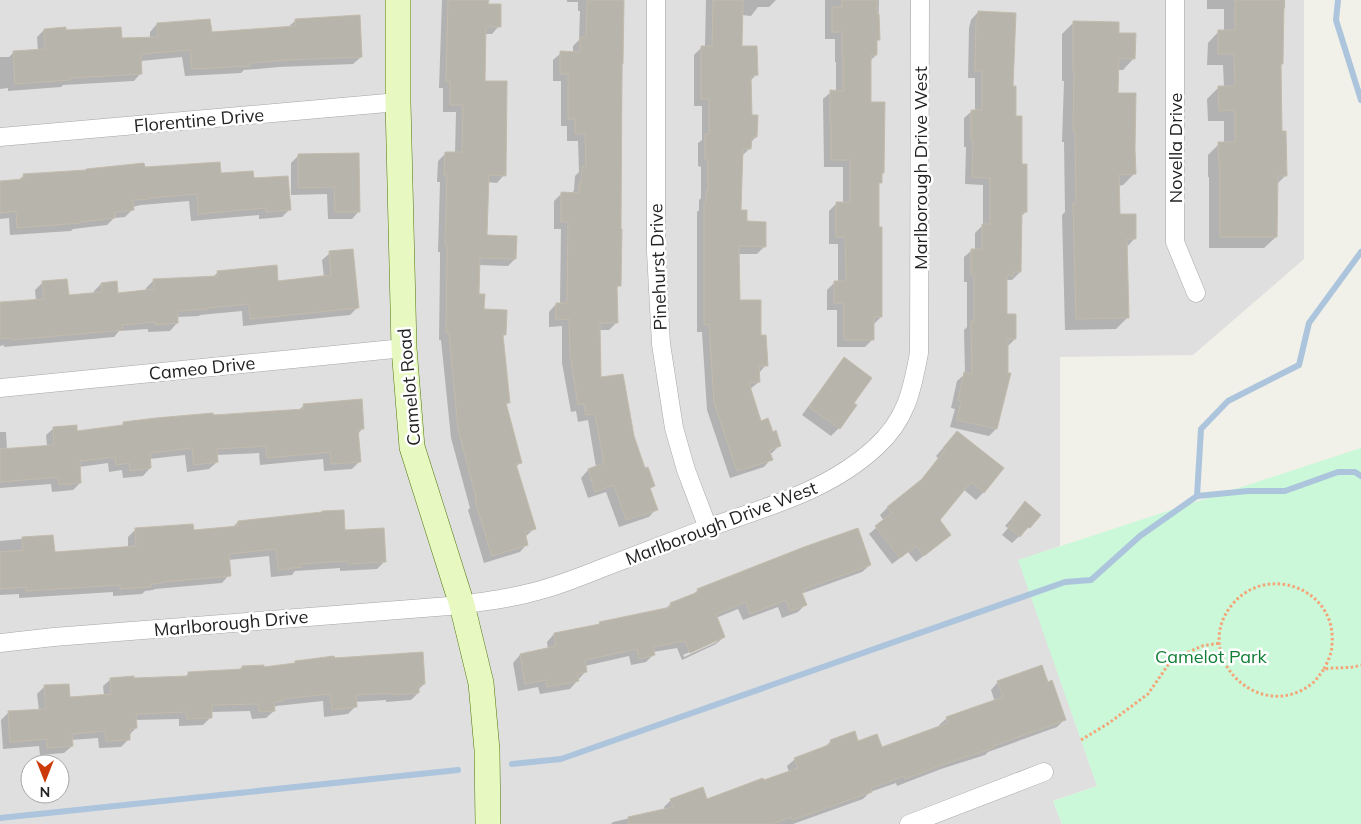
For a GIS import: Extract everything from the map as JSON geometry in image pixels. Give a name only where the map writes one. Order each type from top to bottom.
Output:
[{"type":"street","name":"Camelot Road","points":[[398,0],[398,102],[404,348],[412,447],[462,605],[481,683],[487,750],[488,824]]},
{"type":"street","name":"Pinehurst Drive","points":[[656,0],[656,252],[661,344],[674,428],[686,470],[708,528]]},
{"type":"street","name":"Marlborough Drive West","points":[[462,605],[529,593],[568,581],[788,500],[822,485],[860,461],[877,447],[893,428],[906,406],[913,385],[919,353],[920,0]]},
{"type":"street","name":"Novella Drive","points":[[1175,0],[1175,242],[1196,292]]},
{"type":"street","name":"Florentine Drive","points":[[0,137],[398,102]]},
{"type":"street","name":"Cameo Drive","points":[[0,388],[404,348]]},
{"type":"street","name":"Marlborough Drive","points":[[0,643],[54,637],[462,605]]},
{"type":"street","points":[[909,824],[1044,772]]},
{"type":"path","points":[[1277,583],[1290,585],[1302,590],[1322,606],[1332,631],[1330,657],[1324,669],[1316,680],[1291,694],[1277,696],[1262,694],[1249,689],[1228,670],[1222,657],[1220,630],[1224,617],[1240,596],[1251,589],[1277,583]]},
{"type":"path","points":[[1081,740],[1109,723],[1148,694],[1168,665],[1184,654],[1202,646],[1220,643]]},
{"type":"path","points":[[1324,669],[1349,668],[1361,665]]},
{"type":"shaded area","points":[[0,0],[1304,0],[1304,259],[1193,355],[1060,357],[1060,546],[1019,560],[1097,786],[1053,801],[1062,824],[0,824]]},
{"type":"green space","name":"Camelot Park","points":[[1361,448],[1361,824],[1062,824],[1053,801],[1097,786],[1018,560]]},
{"type":"building","points":[[448,0],[489,0],[488,4],[501,4],[501,27],[486,27],[485,81],[507,81],[506,176],[489,175],[487,235],[517,236],[516,259],[480,258],[479,294],[485,294],[484,309],[507,310],[506,335],[503,335],[510,403],[506,403],[522,463],[516,464],[536,529],[525,532],[528,545],[492,556],[475,501],[477,501],[458,429],[449,333],[446,333],[447,245],[445,245],[447,175],[444,175],[445,152],[462,152],[463,105],[450,105],[450,81],[446,81]]},
{"type":"building","points":[[587,0],[624,0],[621,286],[617,286],[618,323],[600,323],[601,377],[623,374],[634,436],[645,468],[648,467],[655,486],[650,488],[658,510],[626,520],[614,485],[595,492],[588,469],[604,463],[595,414],[586,415],[584,404],[578,405],[570,354],[569,319],[556,320],[556,303],[567,303],[568,222],[561,222],[561,192],[579,193],[582,167],[586,167],[585,134],[575,134],[575,119],[568,119],[568,74],[560,74],[560,51],[580,52],[580,37],[586,37]]},
{"type":"building","points":[[713,0],[743,0],[742,46],[757,46],[758,75],[751,76],[752,115],[758,115],[757,137],[752,137],[751,149],[743,149],[741,210],[747,210],[747,221],[766,222],[766,247],[739,246],[740,300],[761,300],[761,335],[766,335],[768,366],[759,366],[760,382],[749,383],[761,421],[768,418],[773,432],[776,430],[781,446],[769,450],[773,460],[737,471],[714,402],[709,324],[704,325],[704,203],[706,203],[706,191],[708,191],[708,160],[705,159],[705,134],[709,134],[709,99],[701,99],[701,46],[712,46]]},
{"type":"building","points":[[842,0],[877,0],[877,14],[879,14],[880,40],[877,40],[877,55],[871,55],[871,102],[885,102],[884,173],[882,173],[882,183],[879,183],[879,227],[882,227],[882,317],[874,317],[874,340],[844,340],[844,303],[834,303],[834,281],[845,281],[846,279],[845,237],[836,237],[836,202],[850,202],[850,160],[831,160],[830,90],[843,91],[842,32],[832,32],[832,7],[842,7]]},
{"type":"building","points":[[1235,0],[1284,0],[1283,64],[1281,64],[1282,131],[1286,131],[1287,176],[1278,176],[1277,237],[1220,237],[1218,142],[1235,142],[1235,110],[1219,111],[1218,86],[1235,86],[1234,54],[1218,54],[1218,30],[1235,30]]},
{"type":"building","points":[[978,11],[1016,13],[1013,86],[1016,86],[1016,116],[1022,116],[1022,164],[1027,164],[1027,212],[1022,212],[1021,272],[1013,272],[1013,276],[1007,275],[1007,314],[1016,314],[1016,339],[1008,339],[1008,373],[1011,373],[997,429],[957,420],[961,401],[958,400],[964,372],[972,374],[971,321],[974,321],[974,275],[971,274],[971,249],[982,249],[982,224],[990,224],[990,178],[972,177],[973,140],[971,140],[971,110],[982,110],[982,71],[975,71],[976,19],[978,19]]},
{"type":"building","points":[[360,15],[362,57],[287,60],[250,63],[250,66],[192,69],[190,50],[141,54],[142,74],[70,78],[70,80],[15,84],[13,51],[45,49],[44,29],[66,27],[66,30],[121,27],[122,38],[158,37],[157,23],[210,19],[212,32],[295,26],[295,19]]},
{"type":"building","points":[[1073,21],[1119,22],[1119,33],[1136,33],[1135,59],[1119,58],[1118,93],[1136,93],[1136,174],[1119,175],[1120,214],[1136,214],[1136,239],[1127,239],[1129,318],[1076,319],[1073,203],[1076,203],[1075,131],[1073,131]]},
{"type":"building","points":[[359,153],[360,212],[335,212],[334,187],[298,188],[298,154]]},
{"type":"building","points":[[220,162],[221,173],[253,171],[254,178],[288,176],[291,210],[266,212],[266,208],[198,214],[197,194],[133,200],[134,210],[115,212],[115,218],[80,223],[17,228],[16,211],[0,213],[0,181],[24,179],[23,174],[86,170],[144,163],[145,167]]},
{"type":"building","points":[[353,249],[359,308],[250,319],[249,304],[178,311],[178,323],[155,325],[155,322],[122,325],[123,330],[12,340],[11,338],[0,339],[0,302],[44,299],[42,281],[67,279],[69,295],[102,292],[101,283],[117,281],[118,293],[154,289],[153,279],[218,276],[217,271],[277,265],[278,281],[331,275],[329,251]]},
{"type":"building","points":[[844,357],[872,378],[854,403],[857,405],[840,429],[809,407]]},
{"type":"building","points":[[362,399],[364,429],[358,429],[361,462],[331,464],[330,452],[267,458],[266,446],[217,449],[218,462],[194,465],[192,448],[150,453],[151,468],[130,471],[129,463],[116,465],[115,457],[80,461],[81,483],[59,485],[58,477],[0,482],[0,449],[54,445],[53,427],[77,425],[77,431],[123,425],[123,422],[156,418],[213,413],[214,415],[304,409],[303,404]]},
{"type":"building","points":[[957,431],[1004,468],[984,493],[971,482],[940,520],[951,535],[924,556],[916,546],[900,558],[875,526],[892,513],[887,507],[922,479]]},
{"type":"building","points":[[1025,501],[1041,515],[1020,537],[1008,527],[1014,520],[1012,518]]},
{"type":"building","points":[[344,510],[345,530],[384,528],[386,562],[348,564],[347,561],[300,564],[301,567],[278,570],[276,549],[229,554],[231,576],[162,582],[151,584],[151,587],[120,589],[120,585],[26,591],[26,587],[0,589],[0,552],[23,550],[22,537],[53,535],[55,552],[136,546],[135,528],[193,524],[194,530],[238,526],[238,521]]},
{"type":"building","points":[[858,528],[871,565],[804,589],[805,592],[802,593],[807,605],[790,611],[786,600],[750,614],[746,602],[716,614],[725,637],[690,653],[685,641],[653,647],[655,655],[639,659],[637,649],[585,660],[587,672],[577,674],[579,681],[547,687],[546,680],[525,684],[520,654],[556,646],[554,633],[671,607],[670,603],[698,592],[697,589]]},
{"type":"building","points":[[423,652],[425,684],[419,685],[419,693],[356,695],[357,707],[332,710],[330,694],[283,699],[283,701],[274,702],[275,711],[259,712],[258,704],[212,705],[212,718],[187,719],[186,712],[136,714],[137,728],[130,729],[130,740],[106,741],[105,731],[72,734],[73,746],[47,748],[47,739],[10,742],[8,711],[46,709],[44,685],[69,684],[70,697],[111,694],[110,678],[188,676],[188,672],[242,669],[242,666],[264,665],[264,667],[334,656],[335,658]]},
{"type":"building","points":[[1042,665],[1048,682],[1052,680],[1066,720],[993,746],[994,748],[905,779],[904,776],[871,788],[872,792],[792,820],[791,817],[772,824],[629,824],[628,817],[673,807],[670,799],[703,787],[707,799],[763,778],[764,780],[798,768],[794,758],[831,744],[830,740],[855,731],[858,741],[877,734],[882,747],[948,723],[946,717],[1003,697],[997,681]]},
{"type":"waterway","points":[[1338,0],[1336,20],[1361,100]]},
{"type":"waterway","points":[[512,764],[561,759],[1065,582],[1091,580],[1140,536],[1197,496],[1201,429],[1228,401],[1299,365],[1309,323],[1361,252]]},
{"type":"waterway","points":[[1197,496],[1248,491],[1285,491],[1338,472],[1355,472],[1361,476]]},
{"type":"waterway","points":[[0,818],[458,770]]}]
